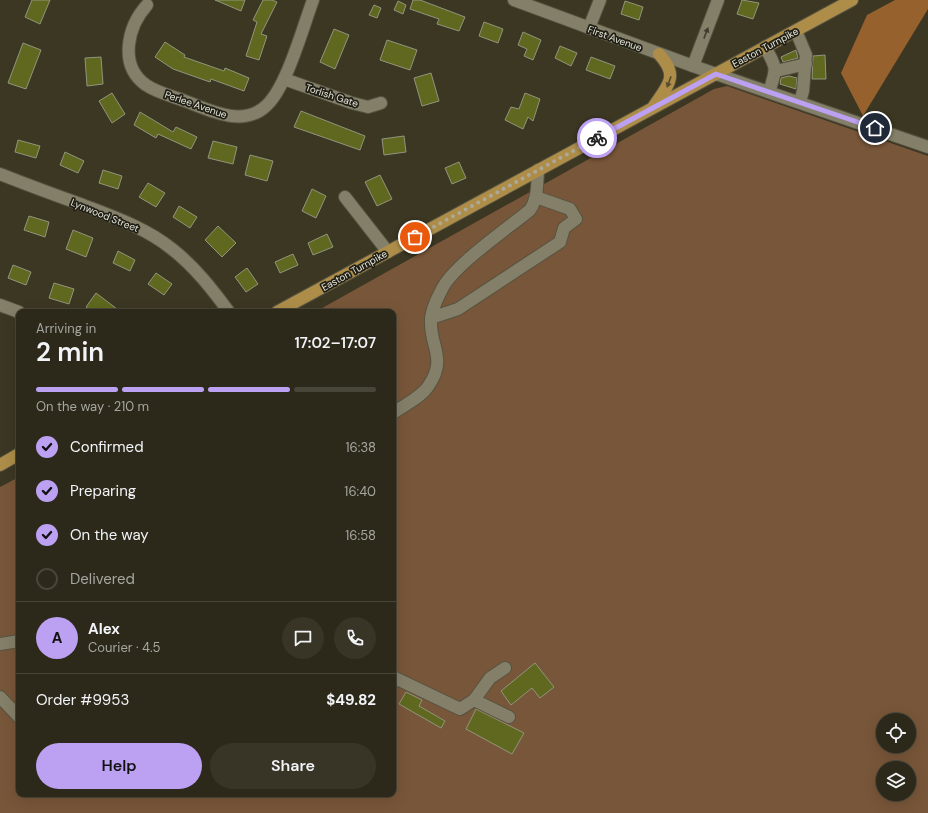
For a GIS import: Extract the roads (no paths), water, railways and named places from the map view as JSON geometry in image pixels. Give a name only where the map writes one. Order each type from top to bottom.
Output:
[{"type":"main road","name":"Easton Turnpike","points":[[283,309],[852,0]]},
{"type":"main road","points":[[652,108],[669,83],[671,75],[668,64],[659,54]]},
{"type":"main road","points":[[0,465],[16,456]]},
{"type":"street","name":"Perlee Avenue","points":[[147,5],[139,14],[128,46],[129,59],[134,73],[145,84],[157,91],[214,112],[231,117],[245,117],[258,113],[268,105],[276,95],[284,79],[313,0]]},
{"type":"street","name":"First Avenue","points":[[514,0],[659,54],[928,147]]},
{"type":"street","points":[[589,28],[600,0]]},
{"type":"street","points":[[693,66],[718,0]]},
{"type":"street","points":[[796,31],[806,55],[800,102]]},
{"type":"street","points":[[765,47],[775,64],[776,71],[769,92]]},
{"type":"street","points":[[776,71],[806,64]]},
{"type":"street","name":"Torlish Gate","points":[[284,79],[352,104],[368,106],[381,103]]},
{"type":"street","points":[[396,411],[429,386],[437,367],[438,357],[432,331],[431,318],[442,288],[466,262],[530,210],[536,197],[538,170]]},
{"type":"street","name":"Lynwood Street","points":[[0,174],[120,219],[146,231],[171,248],[190,265],[208,284],[227,309]]},
{"type":"street","points":[[345,197],[388,252]]},
{"type":"street","points":[[431,318],[458,309],[560,242],[564,228],[576,219],[570,209],[536,197]]},
{"type":"street","points":[[0,305],[16,311]]},
{"type":"street","points":[[0,644],[16,641]]},
{"type":"street","points":[[396,678],[460,709],[474,700],[490,678],[505,668]]},
{"type":"street","points":[[0,696],[16,714]]},
{"type":"street","points":[[474,700],[509,717]]}]
